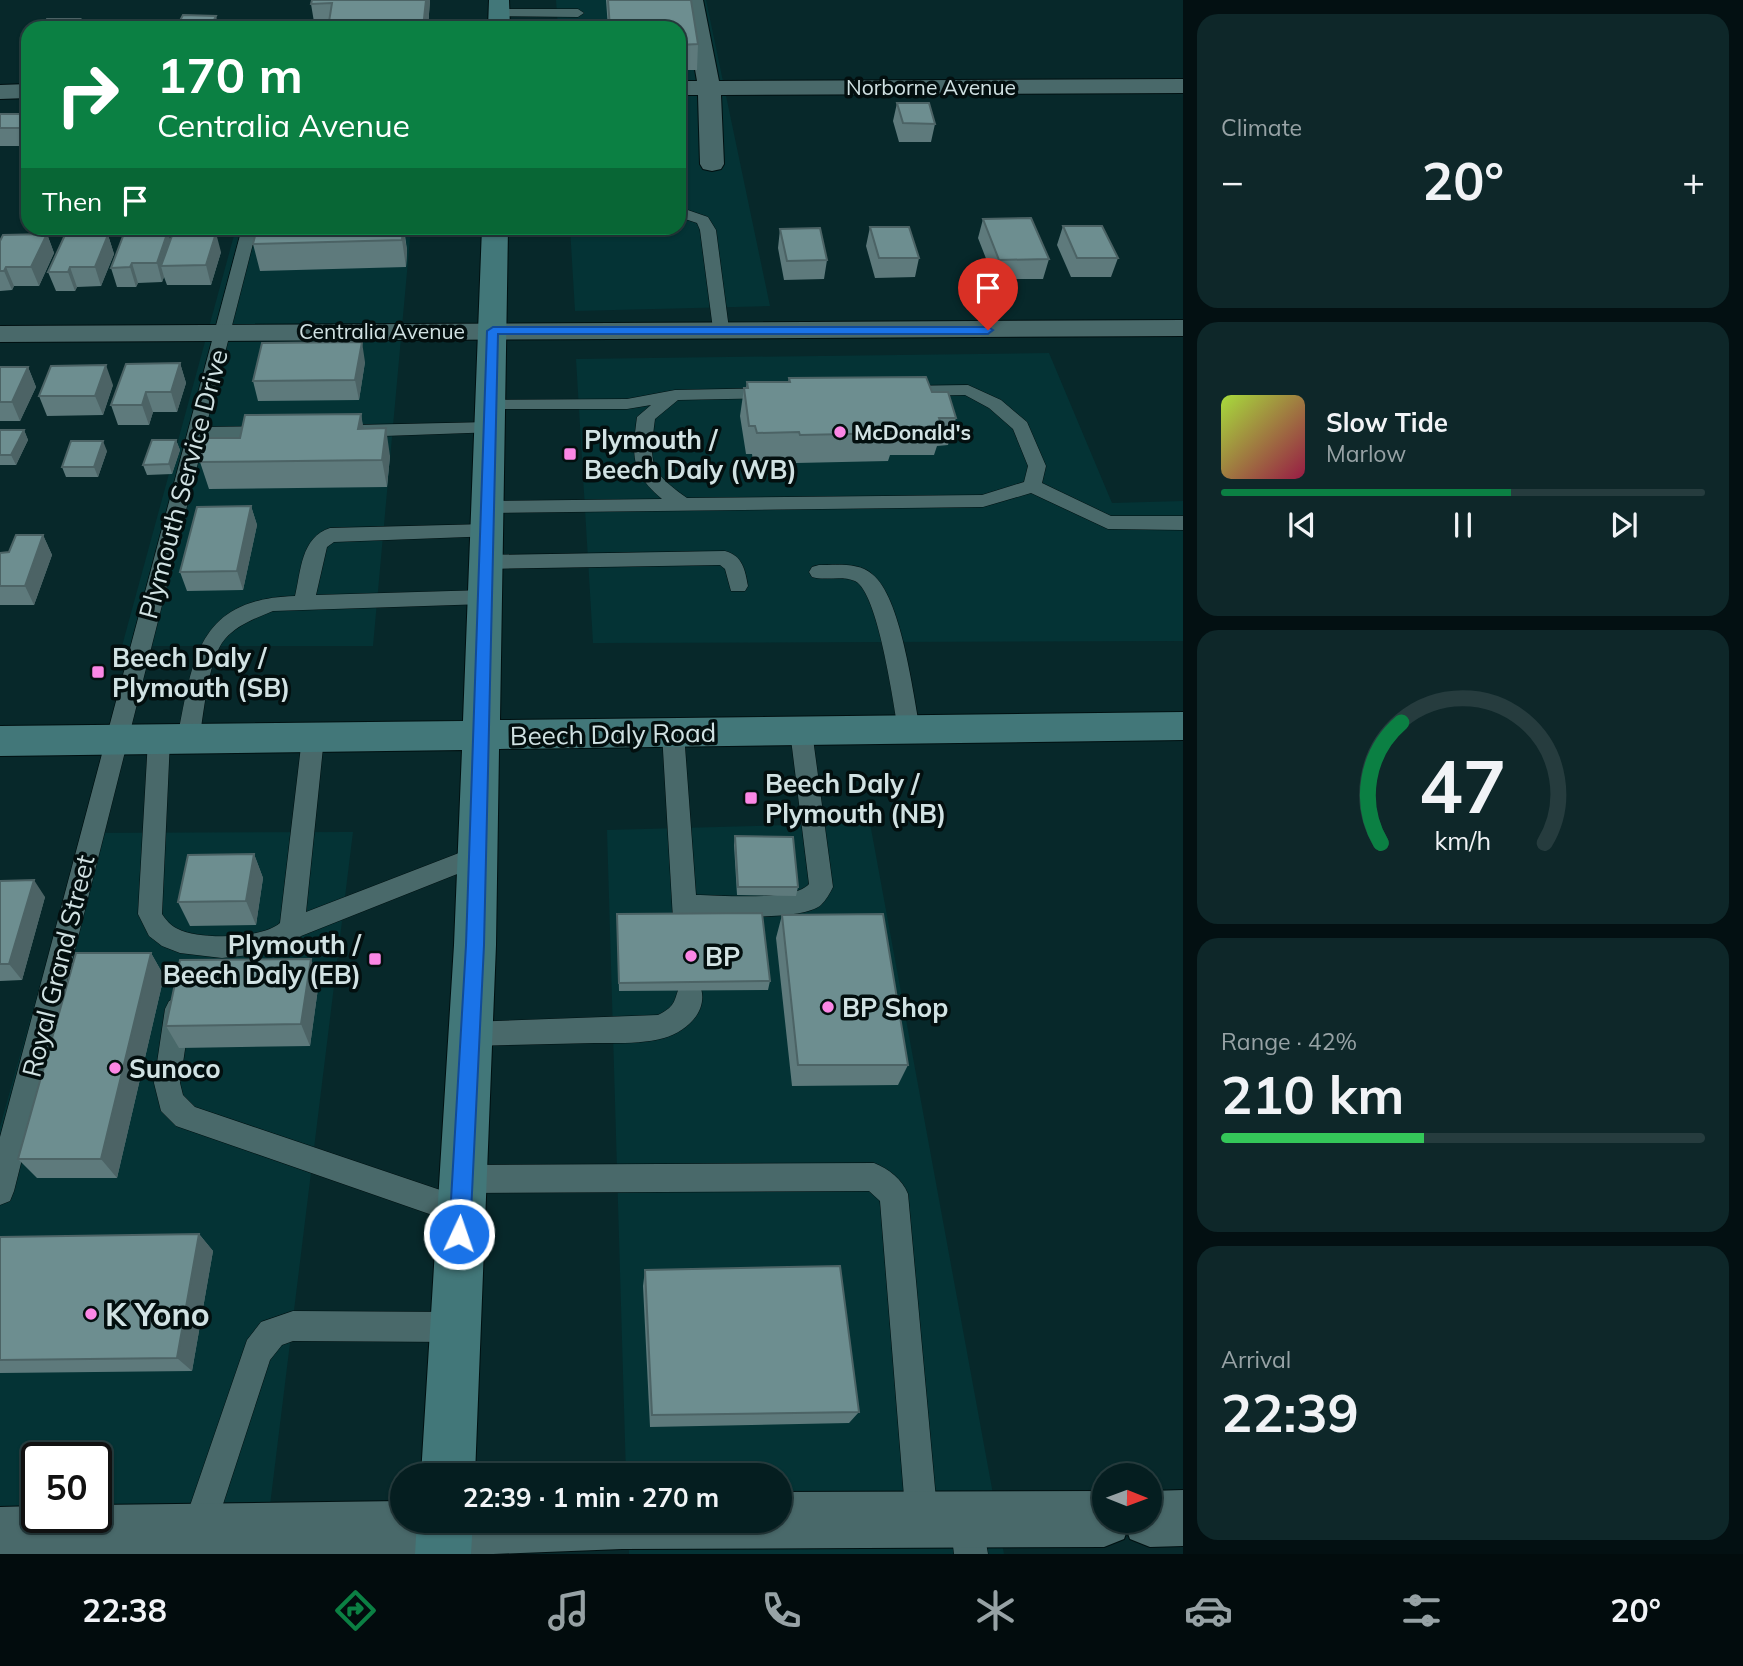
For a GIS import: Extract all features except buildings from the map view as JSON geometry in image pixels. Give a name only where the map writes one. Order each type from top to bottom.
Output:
[{"type":"main road","points":[[448,1463],[477,856],[495,235]]},
{"type":"main road","name":"Beech Daly Road","points":[[0,741],[1183,726]]},
{"type":"street","points":[[693,0],[709,88],[712,164]]},
{"type":"street","name":"Norborne Avenue","points":[[686,88],[1183,86]]},
{"type":"street","points":[[0,92],[21,92]]},
{"type":"street","name":"Centralia Avenue","points":[[0,334],[1183,328]]},
{"type":"street","points":[[1162,1519],[1183,1518]]},
{"type":"street","points":[[792,1527],[953,1532],[1092,1521]]},
{"type":"street","points":[[0,1535],[198,1532],[390,1523]]},
{"type":"lane","points":[[499,14],[578,6]]},
{"type":"lane","points":[[686,214],[703,220],[708,230],[721,330]]},
{"type":"lane","name":"Plymouth Service Drive","points":[[116,740],[247,235]]},
{"type":"lane","points":[[884,392],[968,390],[995,404],[1021,426],[1037,466],[1032,486]]},
{"type":"lane","points":[[341,431],[627,404],[676,395],[787,393]]},
{"type":"lane","points":[[676,395],[646,417],[640,458],[654,484],[683,505]]},
{"type":"lane","points":[[196,433],[288,432]]},
{"type":"lane","points":[[487,533],[683,505],[983,501],[1032,486],[1108,522],[1183,523]]},
{"type":"lane","points":[[304,603],[315,549],[330,535],[487,533],[725,558],[734,566],[738,586]]},
{"type":"lane","points":[[819,572],[863,577],[875,587],[891,643],[909,729]]},
{"type":"lane","points":[[477,856],[292,928],[278,940],[261,945],[189,945],[171,939],[158,929],[150,914],[173,740],[216,634],[244,614],[271,604],[485,597]]},
{"type":"lane","points":[[673,733],[685,914],[787,905],[811,899],[821,887],[801,731]]},
{"type":"lane","points":[[292,928],[313,738]]},
{"type":"lane","name":"Royal Grand Street","points":[[0,1191],[116,740]]},
{"type":"lane","points":[[189,945],[167,1083],[172,1102],[186,1117],[462,1195],[874,1177],[894,1194],[953,1532]]},
{"type":"lane","points":[[470,1034],[612,1031],[661,1027],[678,1018],[690,1003],[690,991]]},
{"type":"lane","points":[[198,1532],[258,1351],[272,1333],[293,1326],[454,1327]]},
{"type":"shaded area","points":[[556,0],[706,0],[770,306],[575,311],[570,235],[686,235],[686,21],[558,21]]},
{"type":"shaded area","points":[[234,235],[410,235],[373,646],[122,646]]},
{"type":"shaded area","points":[[1049,353],[1112,503],[1183,501],[1183,641],[593,643],[576,359]]},
{"type":"shaded area","points":[[870,823],[1004,1554],[629,1554],[628,1533],[792,1533],[792,1463],[626,1463],[607,830]]},
{"type":"shaded area","points":[[353,832],[264,1554],[0,1554],[0,1127],[82,833]]},
{"type":"place","name":"McDonald's","points":[[840,432]]},
{"type":"place","name":"Plymouth / Beech Daly (WB)","points":[[570,454]]},
{"type":"place","name":"Beech Daly / Plymouth (SB)","points":[[98,672]]},
{"type":"place","name":"Beech Daly / Plymouth (NB)","points":[[751,798]]},
{"type":"place","name":"BP","points":[[691,956]]},
{"type":"place","name":"Plymouth / Beech Daly (EB)","points":[[375,959]]},
{"type":"place","name":"BP Shop","points":[[828,1007]]},
{"type":"place","name":"Sunoco","points":[[115,1068]]},
{"type":"place","name":"K Yono","points":[[91,1314]]},
{"type":"route","points":[[459,1234],[475,945],[493,331],[988,330]]}]
